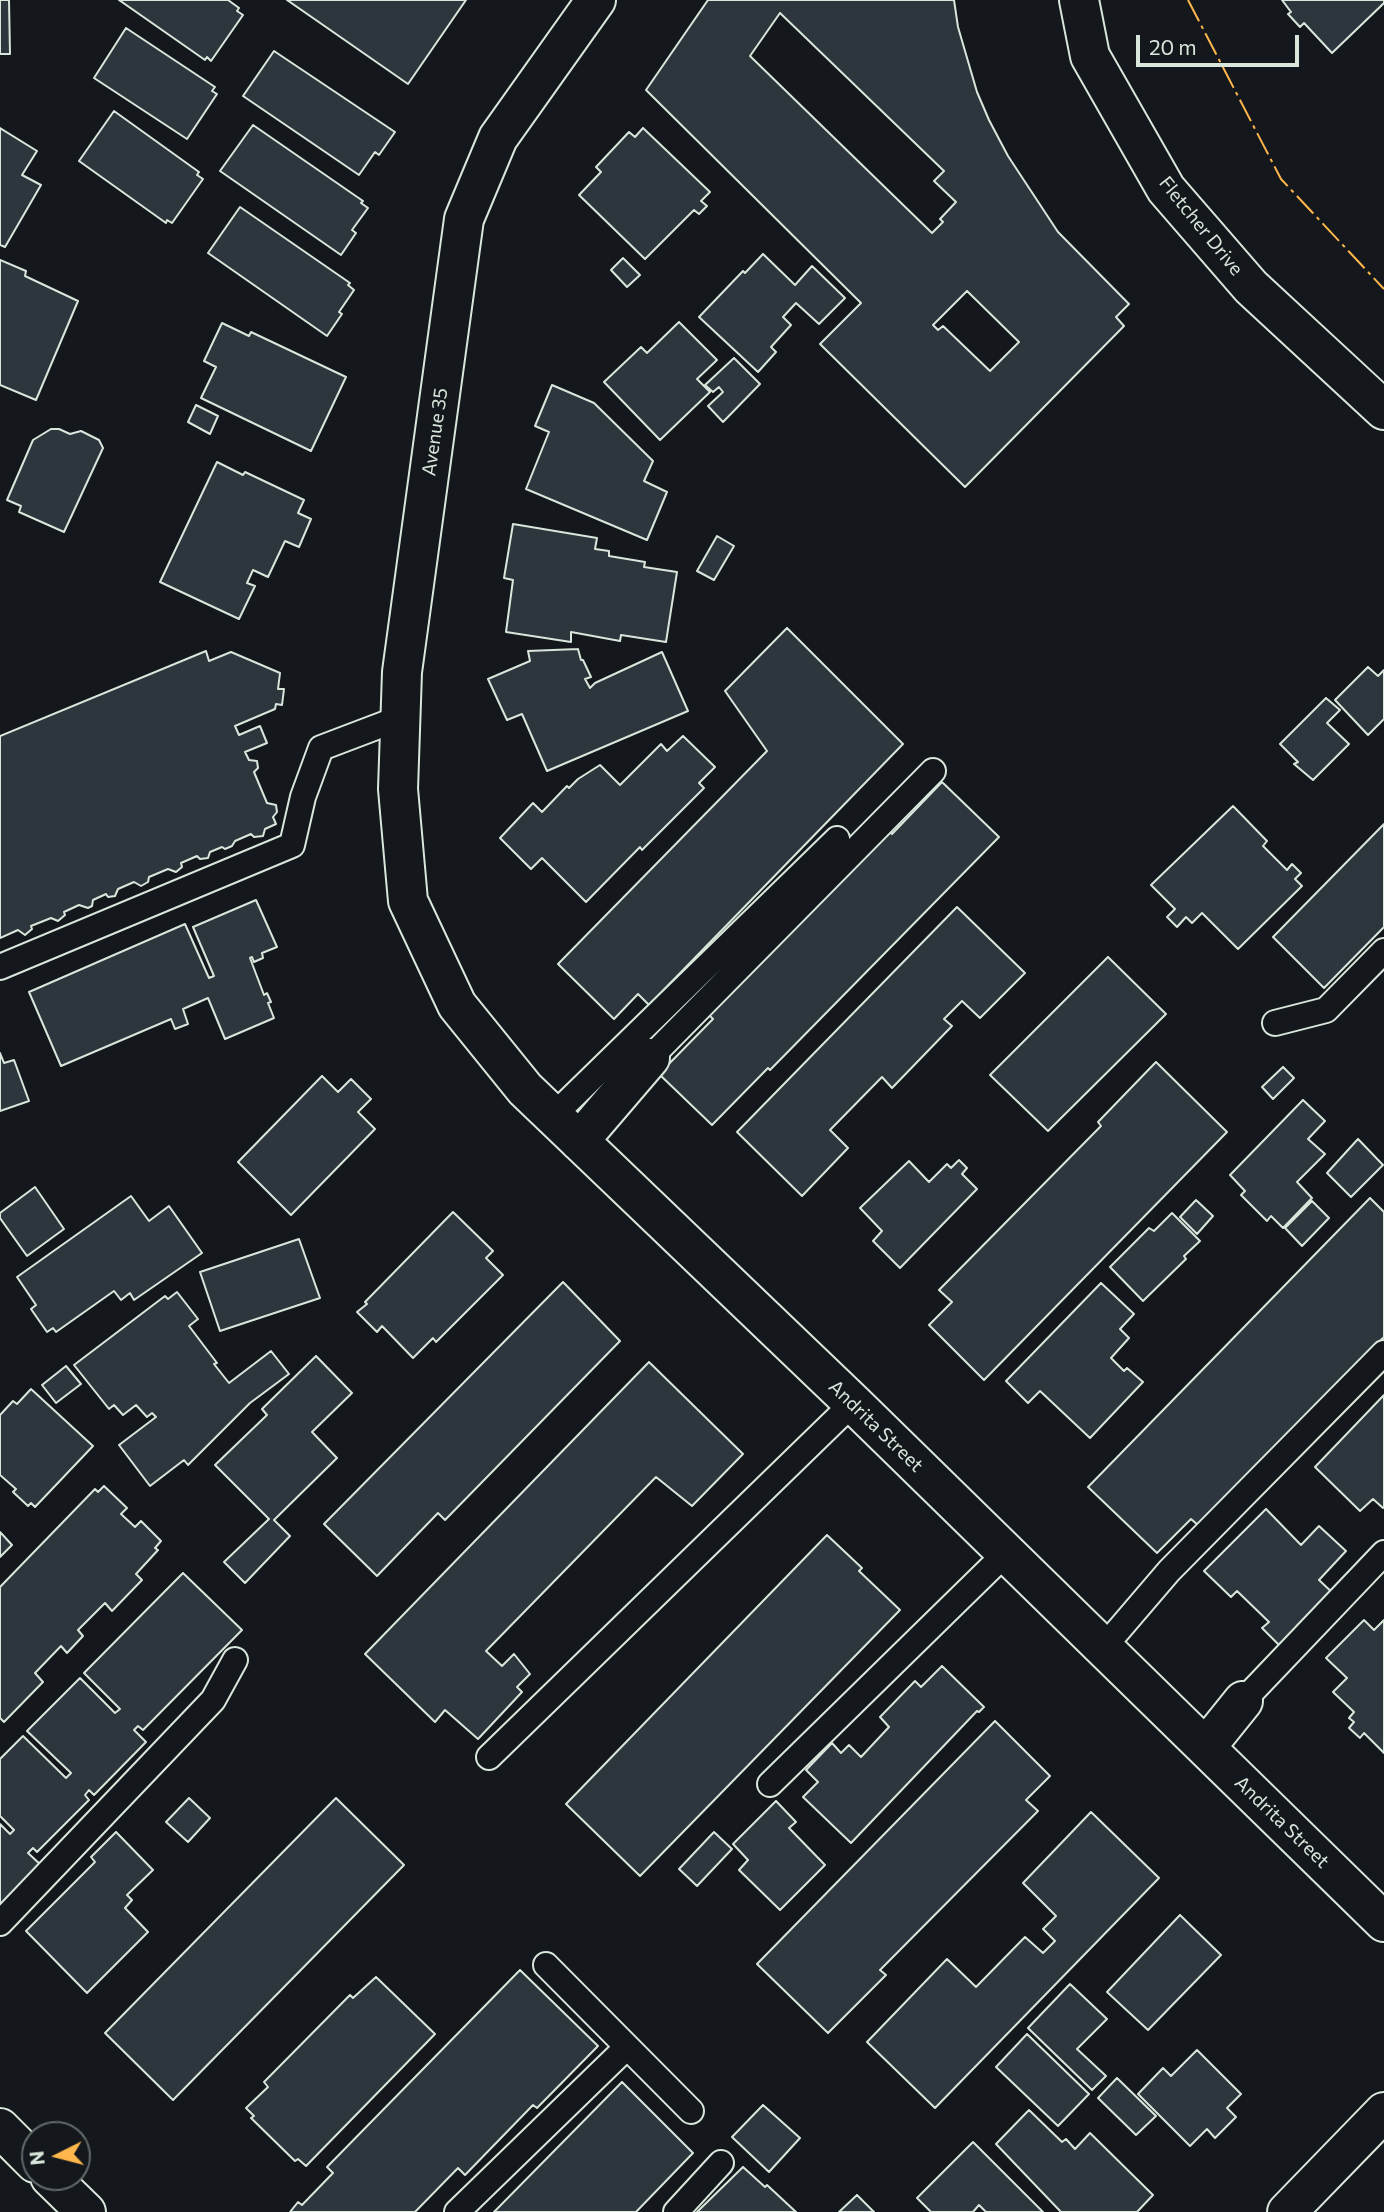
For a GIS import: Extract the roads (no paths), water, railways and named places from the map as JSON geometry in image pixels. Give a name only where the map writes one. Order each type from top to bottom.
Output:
[{"type":"street","name":"Avenue 35","points":[[408,901],[398,789],[402,672],[464,219],[498,138],[596,0]]},
{"type":"street","name":"Fletcher Drive","points":[[1079,0],[1090,56],[1166,189],[1251,287],[1384,410]]},
{"type":"street","name":"Andrita Street","points":[[408,901],[457,1005],[525,1089],[853,1403],[1384,1922]]},
{"type":"street","points":[[566,1128],[650,1058]]},
{"type":"street","points":[[1206,1747],[1242,1701]]},
{"type":"street","points":[[1287,2212],[1384,2112]]},
{"type":"street","points":[[0,2128],[21,2148]]},
{"type":"street","points":[[64,2191],[86,2212]]},
{"type":"lane","points":[[0,967],[292,845],[303,797],[321,747],[400,718]]},
{"type":"lane","points":[[650,1058],[933,771]]},
{"type":"lane","points":[[566,1128],[837,839]]},
{"type":"lane","points":[[1275,1023],[1326,1010],[1384,951]]},
{"type":"lane","points":[[1104,1647],[1169,1572],[1384,1353]]},
{"type":"lane","points":[[489,1757],[853,1403]]},
{"type":"lane","points":[[770,1784],[1006,1553]]},
{"type":"lane","points":[[1242,1701],[1384,1553]]},
{"type":"lane","points":[[0,1923],[213,1700],[236,1660]]},
{"type":"lane","points":[[546,1965],[691,2111]]},
{"type":"lane","points":[[457,2212],[627,2047]]},
{"type":"lane","points":[[676,2212],[721,2163]]}]
